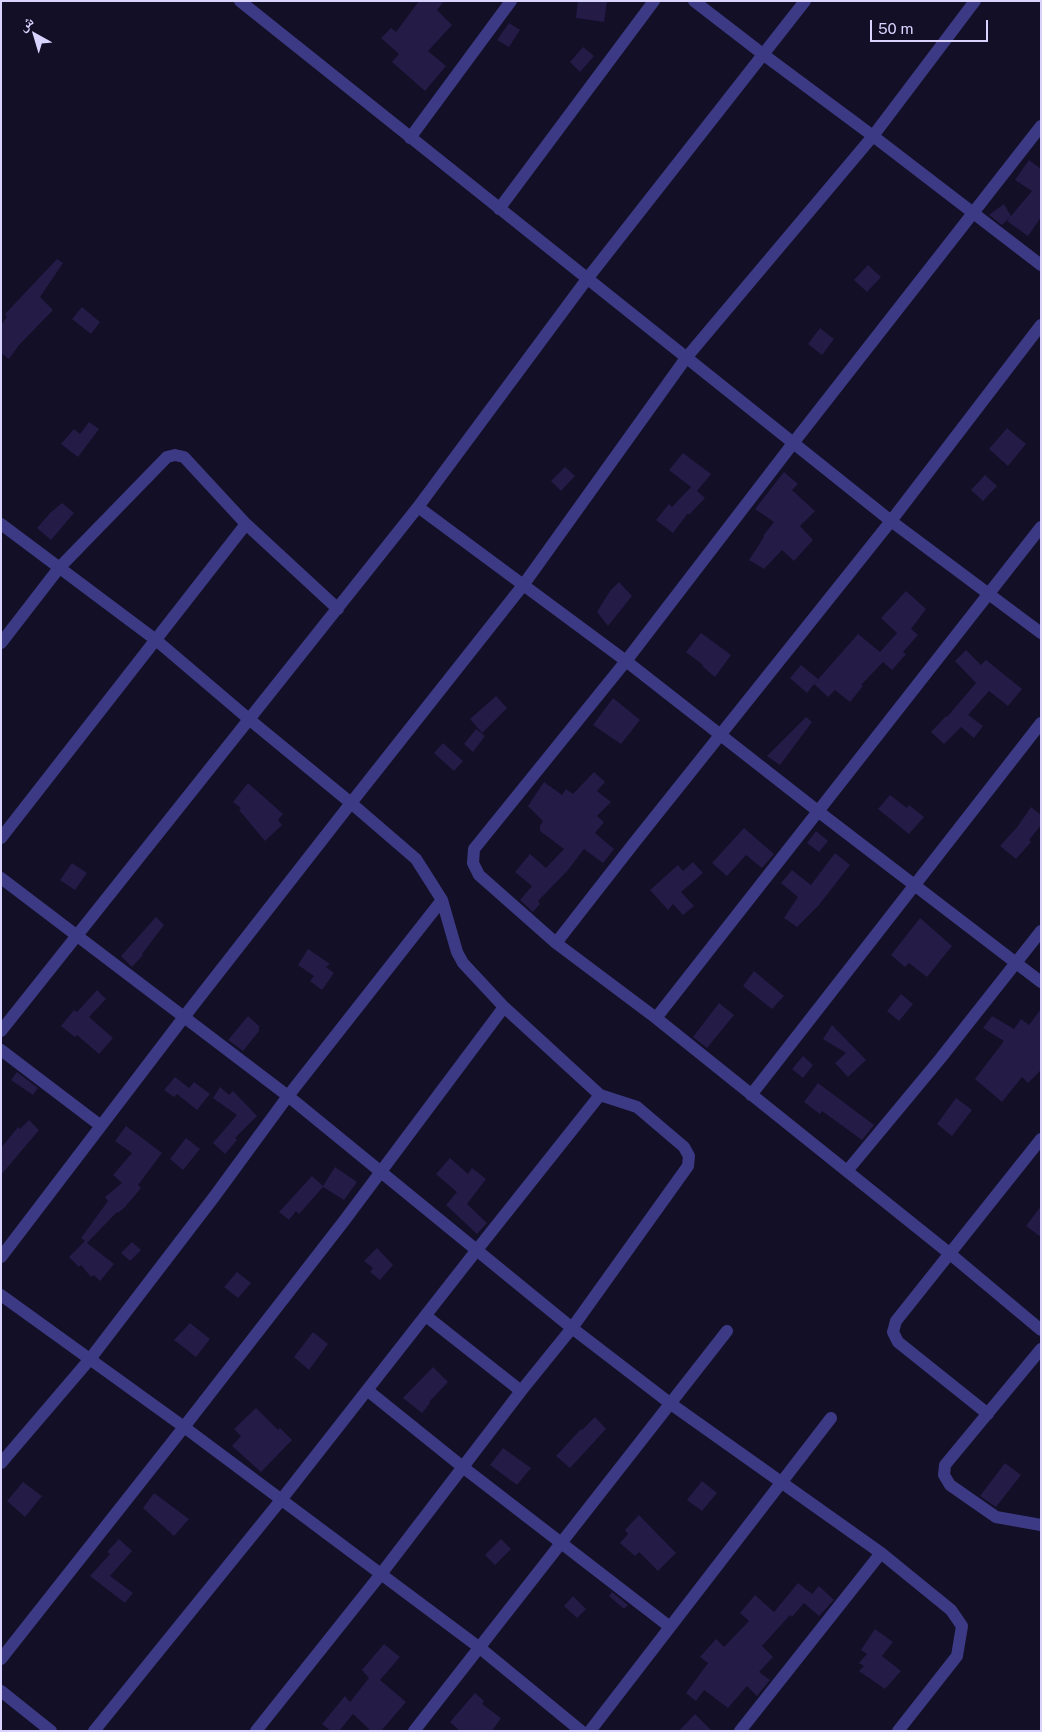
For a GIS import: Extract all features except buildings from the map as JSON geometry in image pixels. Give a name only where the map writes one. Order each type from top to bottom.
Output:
[{"type":"street","points":[[240,1],[891,520],[988,595],[1041,633]]},
{"type":"street","points":[[410,138],[511,1]]},
{"type":"street","points":[[499,209],[654,1]]},
{"type":"street","points":[[694,1],[1041,265]]},
{"type":"street","points":[[1,1031],[418,507],[587,279],[805,1]]},
{"type":"street","points":[[1,1257],[184,1017],[524,584],[686,358],[873,136],[975,1]]},
{"type":"street","points":[[1041,126],[626,661],[474,849],[474,863],[479,875],[556,943],[656,1018],[949,1253],[1041,1330]]},
{"type":"street","points":[[556,943],[891,520],[1041,325]]},
{"type":"street","points":[[1,643],[59,568],[167,457],[174,455],[184,458],[246,524],[338,609]]},
{"type":"street","points":[[418,507],[626,661],[720,736],[1041,982]]},
{"type":"street","points":[[1,524],[156,640],[416,859],[442,900],[460,958],[504,1007],[600,1095],[637,1107],[684,1147],[689,1156],[688,1166],[572,1328],[256,1731]]},
{"type":"street","points":[[1,838],[246,524]]},
{"type":"street","points":[[656,1018],[1041,527]]},
{"type":"street","points":[[751,1095],[1041,723]]},
{"type":"street","points":[[1,878],[288,1096],[572,1328],[671,1404],[881,1553],[951,1610],[962,1626],[958,1656],[898,1731]]},
{"type":"street","points":[[1,1463],[90,1359],[288,1096],[442,900]]},
{"type":"street","points":[[847,1171],[940,1060],[1041,930]]},
{"type":"street","points":[[1,1659],[184,1427],[381,1171],[504,1007]]},
{"type":"street","points":[[1,1050],[101,1126]]},
{"type":"street","points":[[94,1731],[281,1500],[600,1095]]},
{"type":"street","points":[[988,1414],[898,1342],[893,1332],[896,1321],[1041,1139]]},
{"type":"street","points":[[1,1295],[184,1427],[480,1648],[581,1731]]},
{"type":"street","points":[[426,1316],[521,1391]]},
{"type":"street","points":[[414,1731],[727,1331]]},
{"type":"street","points":[[1041,1349],[946,1465],[944,1475],[950,1485],[996,1517],[1041,1525]]},
{"type":"street","points":[[367,1390],[464,1468],[670,1627]]},
{"type":"street","points":[[590,1731],[831,1418]]},
{"type":"street","points":[[740,1731],[881,1553]]},
{"type":"street","points":[[1,1691],[51,1731]]}]
